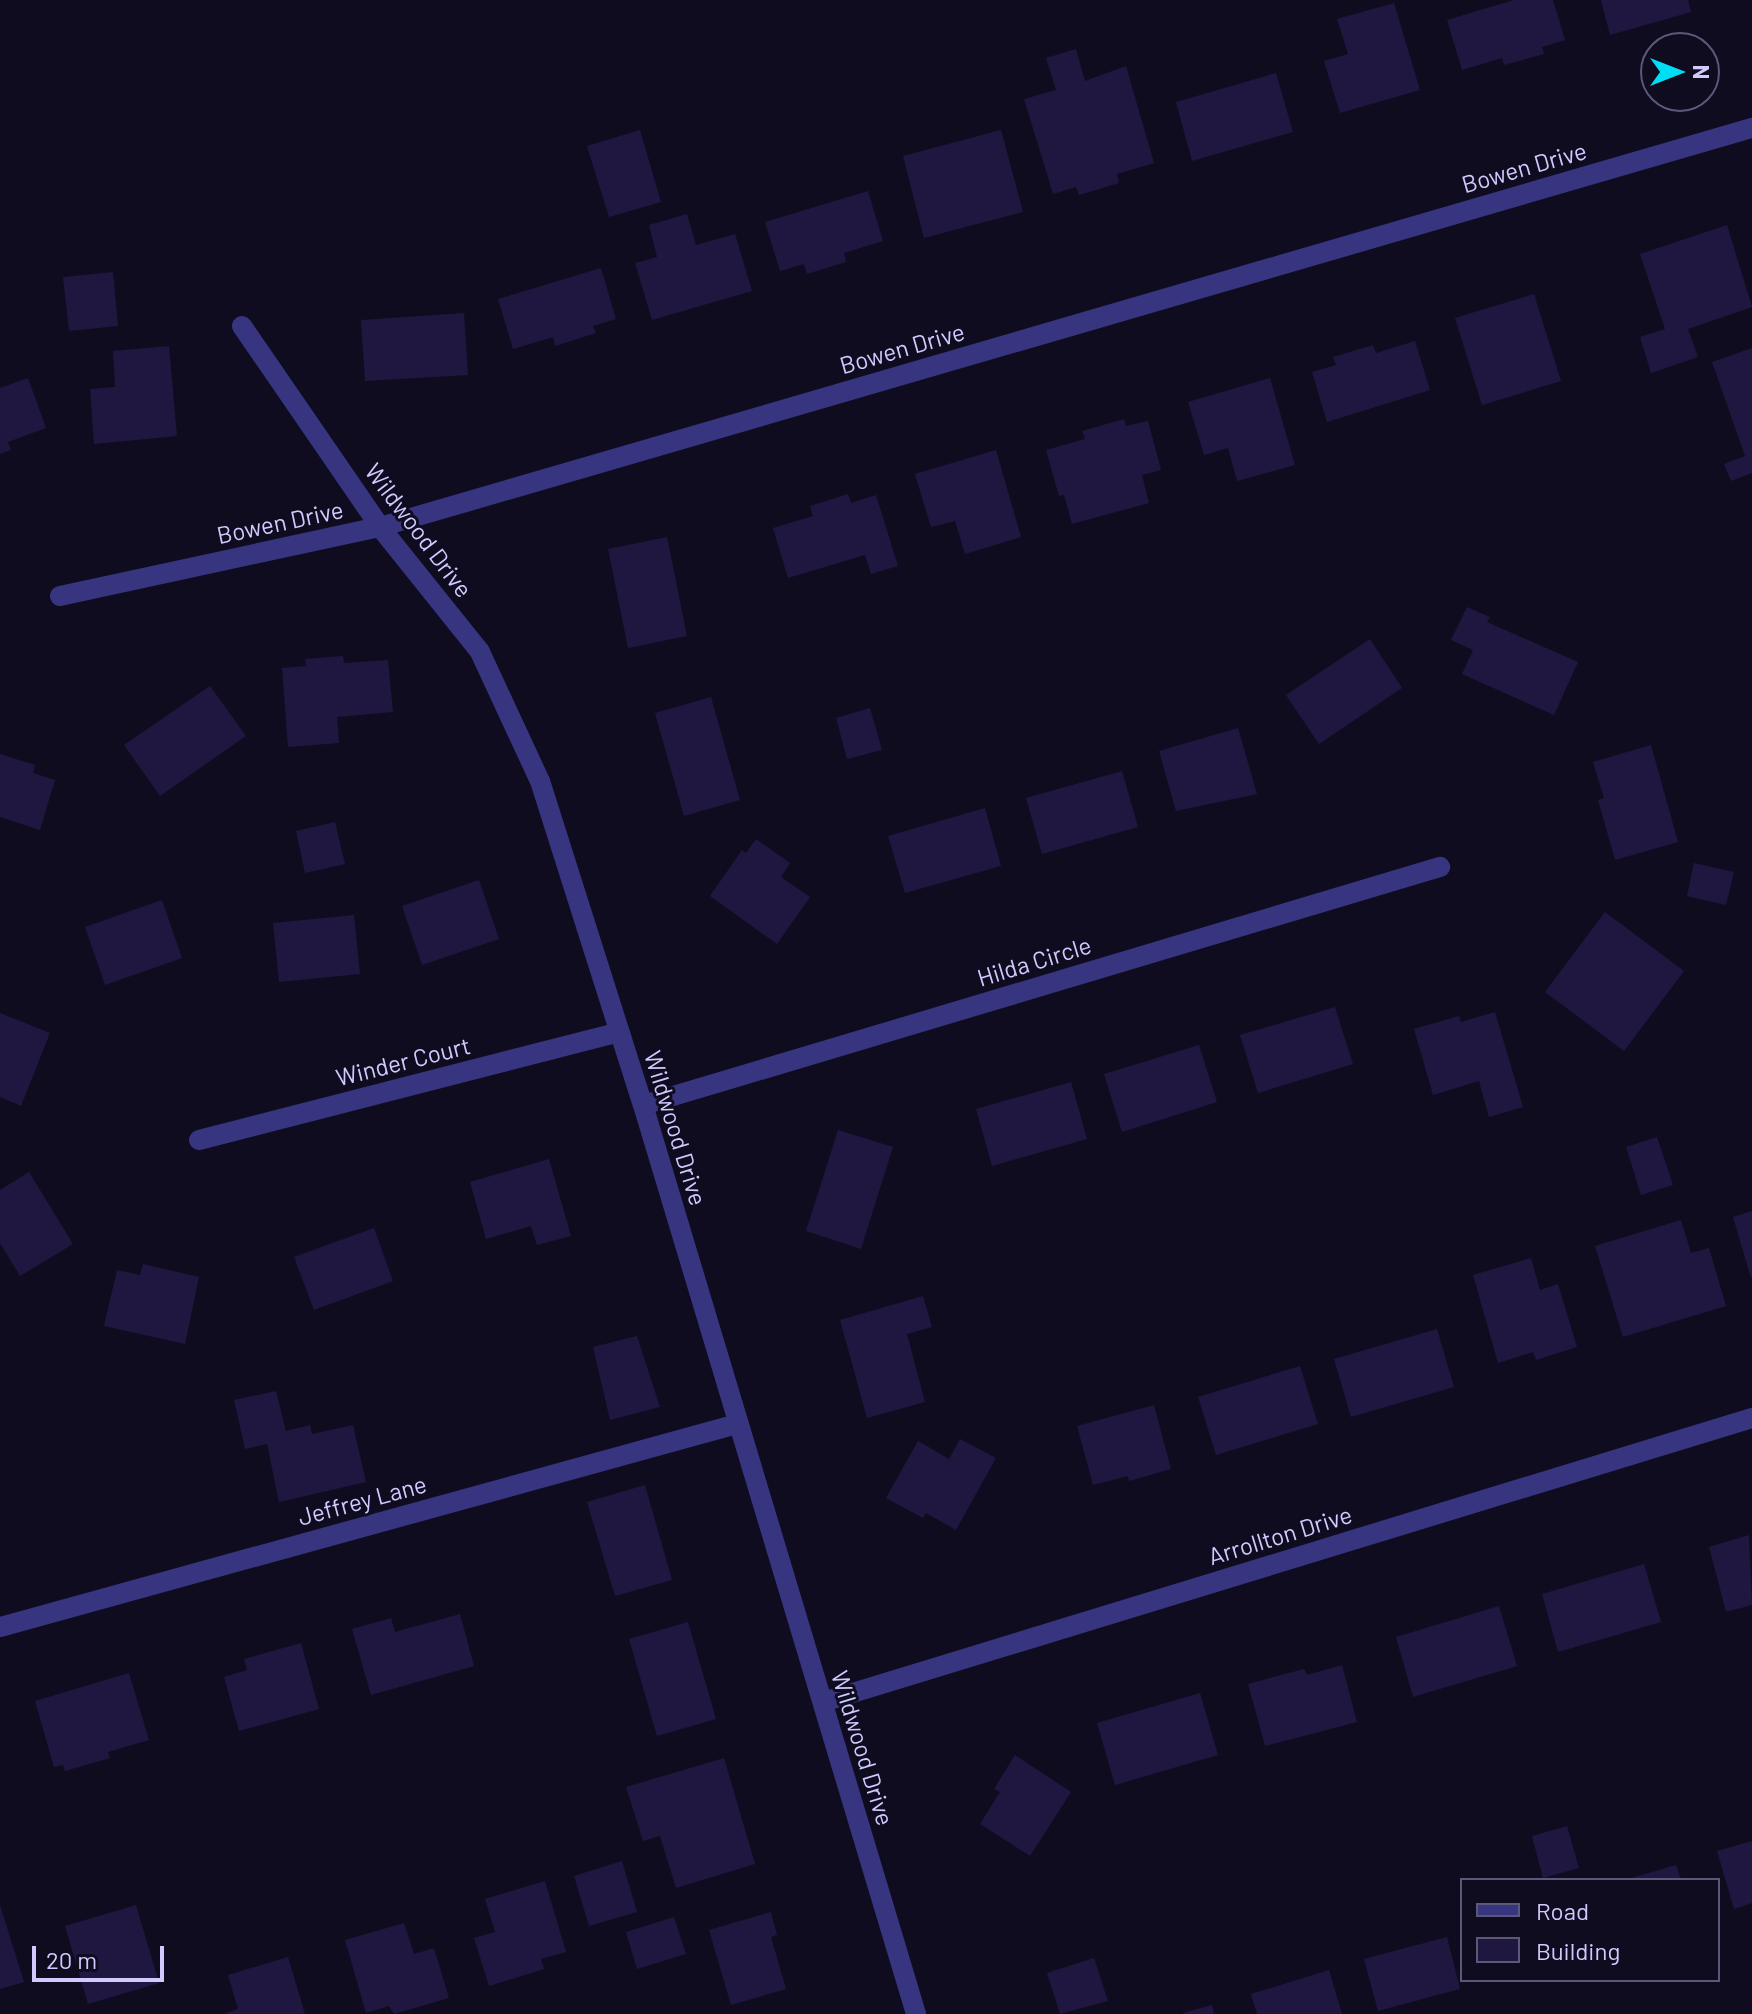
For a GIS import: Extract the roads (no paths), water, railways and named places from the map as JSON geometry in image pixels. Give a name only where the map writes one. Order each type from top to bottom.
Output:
[{"type":"street","name":"Bowen Drive","points":[[60,596],[380,527],[1752,128]]},
{"type":"street","name":"Wildwood Drive","points":[[242,326],[380,527],[480,652],[540,781],[643,1105],[916,2014]]},
{"type":"street","name":"Hilda Circle","points":[[643,1105],[1440,867]]},
{"type":"street","name":"Winder Court","points":[[199,1140],[619,1032]]},
{"type":"street","name":"Arrollton Drive","points":[[823,1702],[1752,1418]]},
{"type":"street","name":"Jeffrey Lane","points":[[0,1627],[737,1424]]}]
